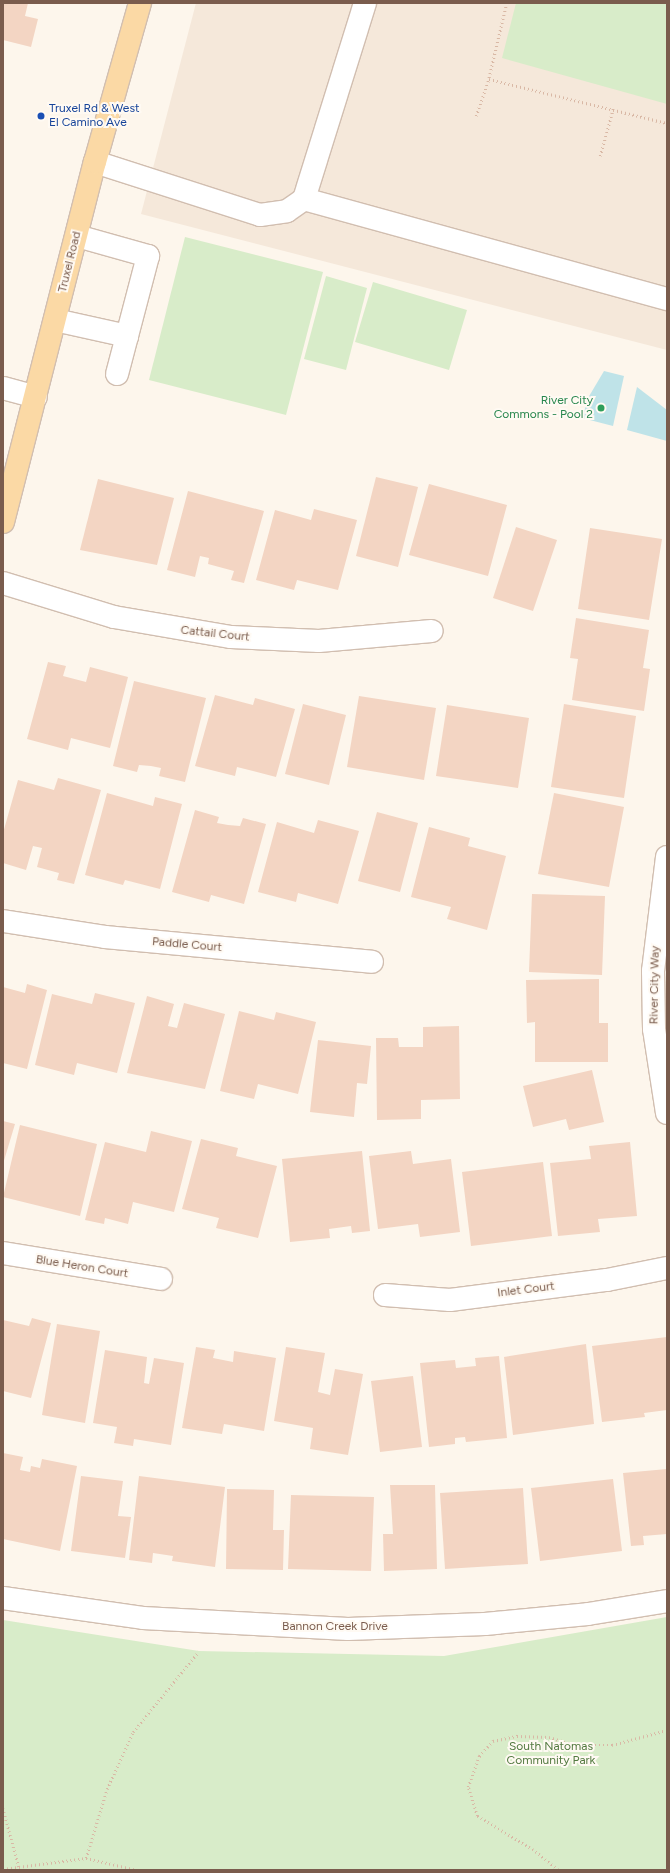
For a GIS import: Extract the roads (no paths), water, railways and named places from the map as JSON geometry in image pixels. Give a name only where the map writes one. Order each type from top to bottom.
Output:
[{"type":"main road","name":"Truxel Road","points":[[3,522],[95,162],[140,3]]},
{"type":"street","points":[[95,162],[260,215],[287,211],[304,199],[365,3]]},
{"type":"street","points":[[304,199],[667,299]]},
{"type":"street","points":[[77,236],[148,256],[117,374]]},
{"type":"street","points":[[55,320],[128,336]]},
{"type":"street","points":[[3,388],[36,396]]},
{"type":"street","name":"Cattail Court","points":[[3,583],[114,617],[231,637],[319,641],[432,632]]},
{"type":"street","name":"River City Way","points":[[666,867],[653,986],[654,1029],[667,1113]]},
{"type":"street","name":"Paddle Court","points":[[3,921],[105,937],[372,962]]},
{"type":"street","name":"Blue Heron Court","points":[[3,1253],[161,1279]]},
{"type":"street","name":"Inlet Court","points":[[385,1295],[450,1300],[607,1280],[667,1268]]},
{"type":"street","name":"Bannon Creek Drive","points":[[3,1598],[143,1618],[348,1629],[485,1624],[588,1614],[667,1601]]},
{"type":"water","name":"River City Commons - Pool 2","points":[[604,371],[624,376],[613,426],[582,418],[588,398]]},
{"type":"water","points":[[637,387],[667,410],[667,441],[627,430]]},
{"type":"place","name":"Truxel Rd & West El Camino Ave","points":[[41,116]]},
{"type":"place","name":"River City Commons - Pool 2","points":[[601,408]]},
{"type":"park label","name":"South Natomas Community Park","points":[[551,1754]]}]
